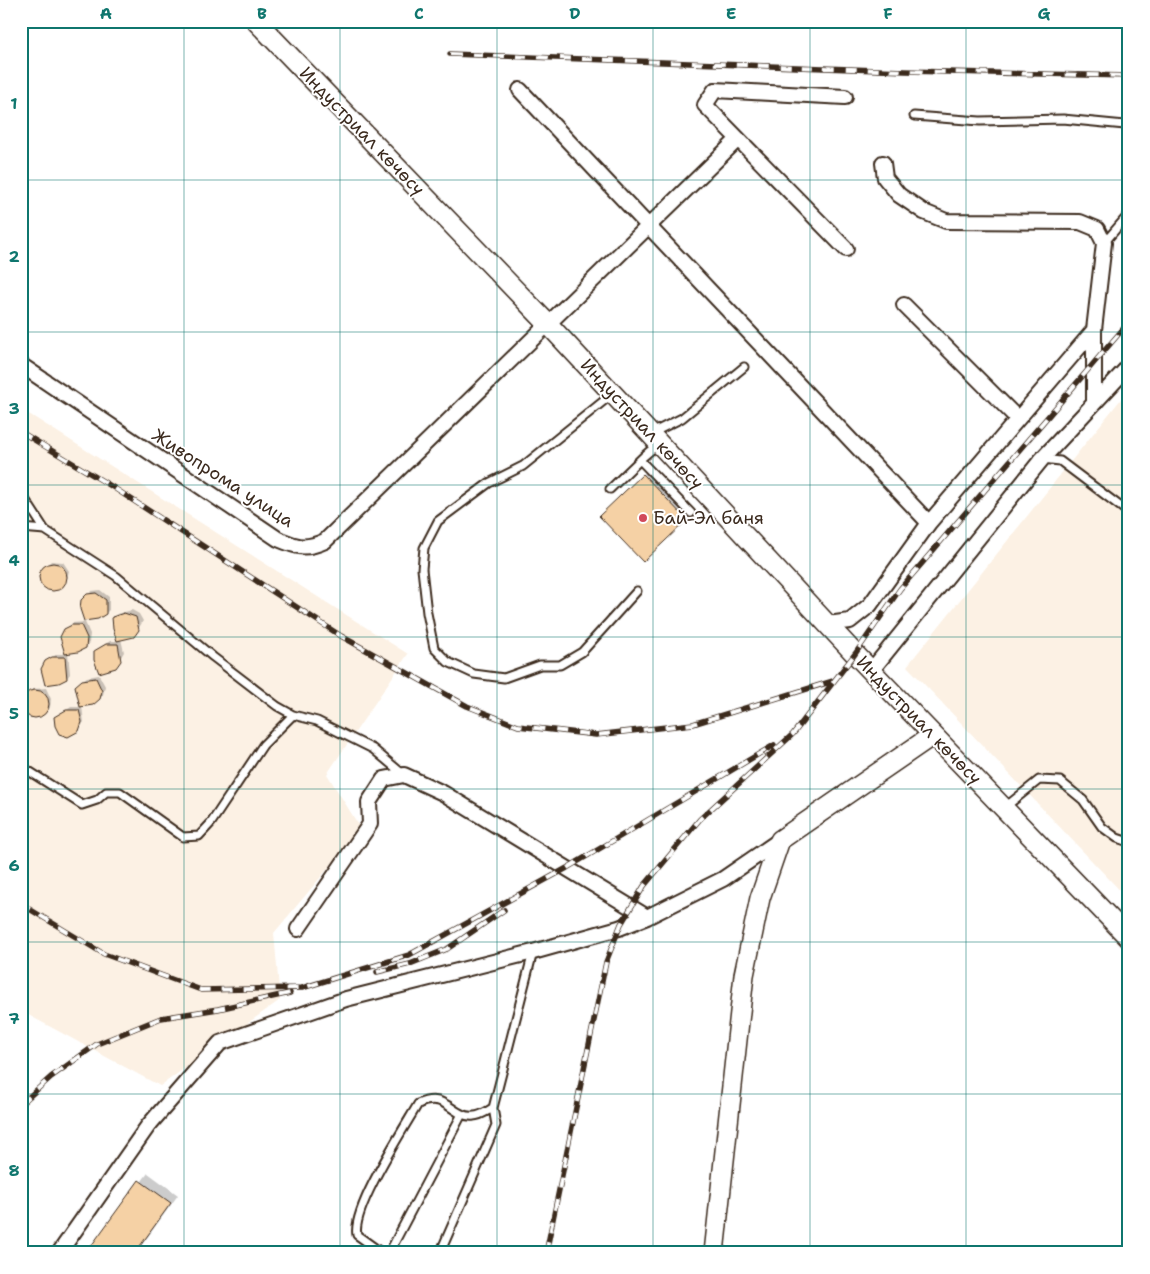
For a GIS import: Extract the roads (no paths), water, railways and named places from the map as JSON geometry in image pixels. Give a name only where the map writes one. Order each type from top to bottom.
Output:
[{"type":"main road","name":"Индустриал көчөсү","points":[[256,21],[548,323],[871,671],[1129,938]]},
{"type":"main road","points":[[714,1253],[744,975],[760,898],[780,840],[933,735]]},
{"type":"street","points":[[520,90],[929,523]]},
{"type":"street","points":[[845,96],[715,90],[705,104],[846,249]]},
{"type":"street","name":"Живопрома улица","points":[[21,365],[278,539],[295,546],[311,547],[325,541],[738,139]]},
{"type":"street","points":[[883,163],[885,178],[899,195],[924,212],[946,221],[1080,222],[1097,229],[1104,243],[1094,330],[1094,401]]},
{"type":"street","points":[[904,305],[1018,419]]},
{"type":"street","points":[[828,624],[850,621],[870,606],[929,523],[1094,330]]},
{"type":"street","points":[[871,671],[1042,459],[1094,401],[1129,366]]},
{"type":"street","points":[[298,929],[370,824],[370,802],[384,779],[404,775],[443,792],[630,909],[647,917]]},
{"type":"street","points":[[59,1253],[148,1126],[220,1043],[346,999],[533,952],[619,928],[647,917],[723,878],[780,840]]},
{"type":"lane","points":[[914,116],[980,121],[1063,119],[1125,125],[1129,128]]},
{"type":"lane","points":[[1104,243],[1129,214]]},
{"type":"lane","points":[[610,489],[640,460],[656,438],[744,366]]},
{"type":"lane","points":[[613,393],[524,466],[489,483],[438,521],[424,548],[422,569],[427,612],[434,648],[448,662],[474,674],[504,678],[540,665],[560,665],[582,652],[637,591]]},
{"type":"lane","points":[[1042,459],[1060,462],[1129,513]]},
{"type":"lane","points":[[640,460],[690,513]]},
{"type":"lane","points":[[21,493],[45,530],[116,576],[213,657],[277,706],[293,715],[317,721],[373,749],[404,775]]},
{"type":"lane","points":[[21,528],[45,530]]},
{"type":"lane","points":[[21,766],[82,805],[98,800],[106,792],[120,792],[183,837],[199,836],[211,824],[263,745],[293,715]]},
{"type":"lane","points":[[1003,808],[1039,780],[1060,780],[1083,800],[1102,827],[1116,838],[1129,842]]},
{"type":"lane","points":[[440,1253],[496,1125],[493,1108],[533,952]]},
{"type":"lane","points":[[382,1253],[357,1235],[355,1226],[363,1204],[418,1104],[427,1099],[445,1102],[462,1114],[474,1116],[493,1108]]},
{"type":"lane","points":[[389,1253],[462,1114]]},
{"type":"railway","points":[[450,54],[905,71],[1129,76]]},
{"type":"railway","points":[[546,1253],[606,962],[621,924],[644,886],[700,819],[793,734],[855,654],[900,589],[1129,322]]},
{"type":"railway","points":[[21,432],[111,486],[341,636],[467,706],[518,726],[596,735],[693,724],[833,681]]},
{"type":"railway","points":[[21,904],[104,954],[201,990],[302,988],[409,955],[567,868],[774,745]]},
{"type":"railway","points":[[377,972],[410,964],[447,949],[504,910]]},
{"type":"railway","points":[[21,1104],[51,1077],[97,1044],[161,1018],[218,1009],[290,993]]},
{"type":"place","name":"Бай-Эл баня","points":[[643,518]]}]
